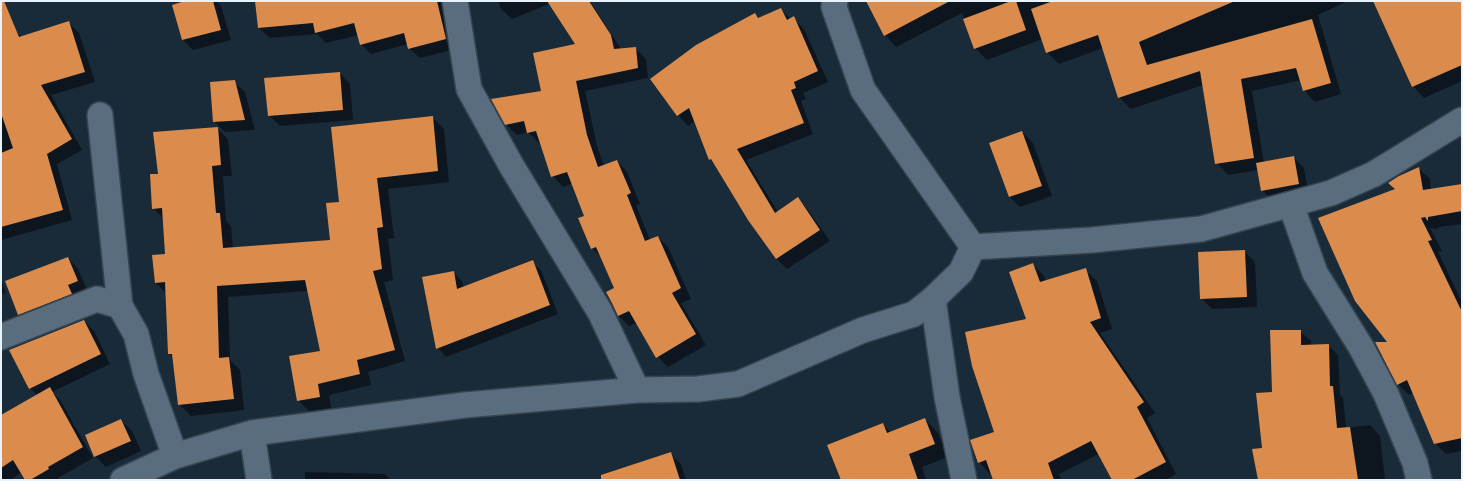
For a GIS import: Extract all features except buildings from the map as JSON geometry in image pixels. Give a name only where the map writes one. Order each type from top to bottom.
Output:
[{"type":"street","points":[[455,1],[469,89],[511,165],[600,312],[637,390]]},
{"type":"street","points":[[835,1],[834,7],[863,90],[973,247]]},
{"type":"street","points":[[100,115],[120,306],[136,334],[146,374],[175,456]]},
{"type":"street","points":[[973,247],[1092,240],[1201,229],[1330,193],[1374,174],[1462,120]]},
{"type":"street","points":[[1291,205],[1315,273],[1361,347],[1386,394],[1415,463],[1418,480]]},
{"type":"street","points":[[123,480],[175,456],[252,433],[465,405],[637,390],[698,389],[738,384],[863,330],[914,314],[961,272],[973,247]]},
{"type":"street","points":[[1,338],[97,299],[120,306]]},
{"type":"street","points":[[933,299],[947,397],[964,480]]},
{"type":"street","points":[[252,433],[259,480]]}]
